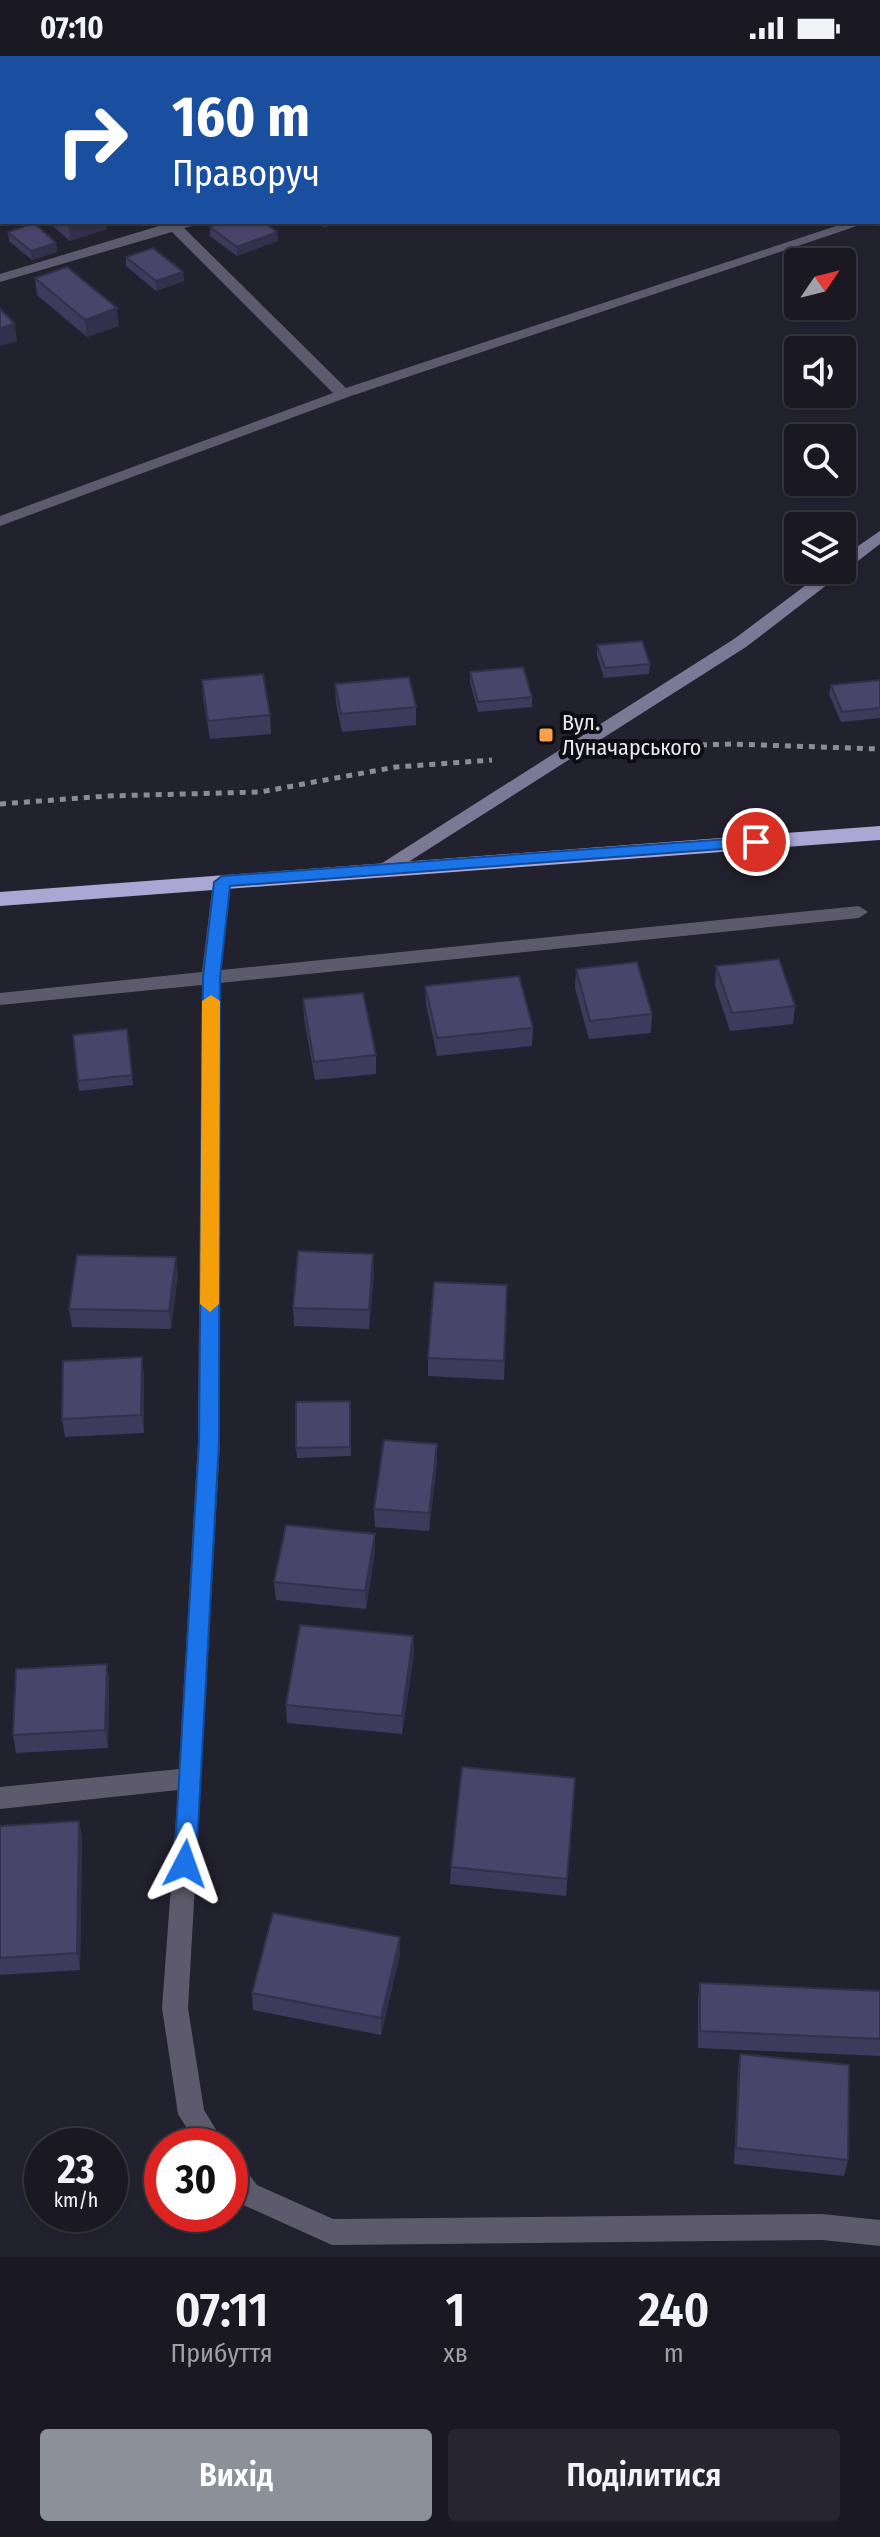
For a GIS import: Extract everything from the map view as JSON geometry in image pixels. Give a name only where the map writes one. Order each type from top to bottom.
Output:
[{"type":"highway","points":[[0,899],[880,833]]},
{"type":"street","points":[[0,278],[177,224],[343,394]]},
{"type":"street","points":[[0,521],[343,394],[856,224]]},
{"type":"street","points":[[856,554],[880,536]]},
{"type":"street","points":[[385,869],[740,643],[818,584]]},
{"type":"street","points":[[201,2128],[191,2114],[175,2008],[209,1442],[211,977],[222,882]]},
{"type":"street","points":[[0,999],[859,912]]},
{"type":"street","points":[[0,1798],[191,1778]]},
{"type":"street","points":[[248,2194],[332,2232],[822,2227],[880,2233]]},
{"type":"path","points":[[638,747],[729,744],[880,749]]},
{"type":"path","points":[[0,804],[107,796],[260,792],[396,767],[566,754]]},
{"type":"building","points":[[35,224],[56,243],[31,251],[8,232]]},
{"type":"building","points":[[218,224],[267,224],[277,232],[237,247],[210,227]]},
{"type":"building","points":[[153,248],[183,272],[156,281],[126,257]]},
{"type":"building","points":[[67,267],[117,308],[85,320],[35,278]]},
{"type":"building","points":[[0,309],[15,324],[0,328]]},
{"type":"building","points":[[642,641],[650,664],[605,668],[597,645]]},
{"type":"building","points":[[523,667],[532,697],[478,702],[470,672]]},
{"type":"building","points":[[263,674],[270,715],[208,721],[202,680]]},
{"type":"building","points":[[409,677],[416,707],[341,714],[335,684]]},
{"type":"building","points":[[880,680],[880,708],[842,712],[831,685]]},
{"type":"building","points":[[779,959],[795,1006],[732,1013],[716,966]]},
{"type":"building","points":[[637,962],[652,1014],[590,1021],[576,969]]},
{"type":"building","points":[[519,976],[533,1028],[437,1038],[425,986]]},
{"type":"building","points":[[363,993],[376,1055],[314,1062],[303,999]]},
{"type":"building","points":[[127,1029],[132,1075],[78,1081],[73,1035]]},
{"type":"building","points":[[298,1251],[373,1254],[369,1310],[293,1308]]},
{"type":"building","points":[[77,1255],[176,1257],[169,1311],[69,1309]]},
{"type":"building","points":[[434,1282],[507,1285],[504,1361],[428,1358]]},
{"type":"building","points":[[142,1357],[141,1415],[62,1419],[63,1361]]},
{"type":"building","points":[[350,1401],[350,1447],[296,1448],[296,1402]]},
{"type":"building","points":[[384,1440],[437,1444],[429,1513],[374,1509]]},
{"type":"building","points":[[286,1525],[375,1534],[365,1591],[274,1582]]},
{"type":"building","points":[[300,1625],[413,1636],[402,1716],[286,1705]]},
{"type":"building","points":[[107,1664],[105,1730],[13,1735],[16,1669]]},
{"type":"building","points":[[462,1767],[575,1778],[567,1879],[451,1867]]},
{"type":"building","points":[[79,1821],[77,1953],[0,1958],[0,1826]]},
{"type":"building","points":[[273,1913],[400,1937],[381,2018],[252,1993]]},
{"type":"building","points":[[700,1983],[880,1991],[880,2039],[700,2031]]},
{"type":"building","points":[[740,2054],[849,2065],[848,2160],[736,2148]]},
{"type":"slow traffic","points":[[210,1304],[211,1001]]},
{"type":"place","name":"Вул. Луначарського","points":[[546,735]]},
{"type":"route","points":[[185,1864],[209,1442],[211,977],[222,882],[756,842]]}]
